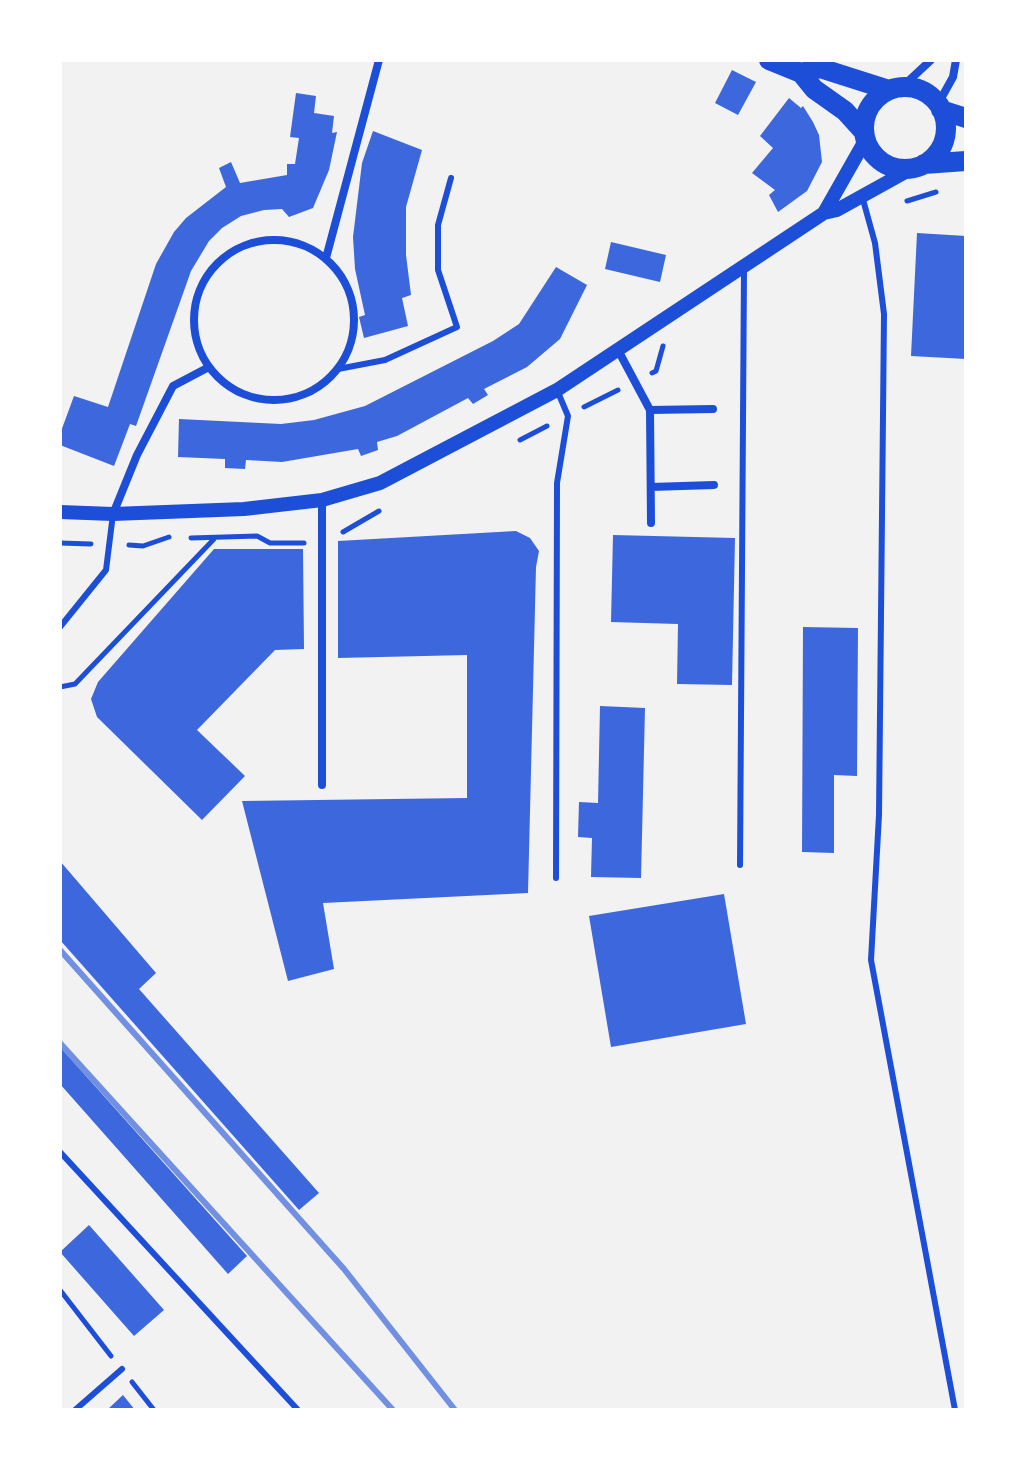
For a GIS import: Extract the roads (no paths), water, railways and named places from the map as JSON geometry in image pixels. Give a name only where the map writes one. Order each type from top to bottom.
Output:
[{"type":"main road","points":[[769,60],[801,73],[814,89],[845,111],[865,135],[874,155],[885,164],[898,169],[966,161]]},
{"type":"main road","points":[[801,73],[820,68],[896,89],[915,88],[927,94],[940,107],[945,117],[946,132],[943,145],[935,156],[918,166]]},
{"type":"main road","points":[[865,135],[869,108],[878,97],[896,89]]},
{"type":"main road","points":[[940,107],[966,118]]},
{"type":"street","points":[[326,258],[379,60]]},
{"type":"street","points":[[896,89],[931,60]]},
{"type":"street","points":[[940,107],[953,77],[956,60]]},
{"type":"street","points":[[824,213],[865,135]]},
{"type":"street","points":[[60,512],[113,514],[244,509],[322,500],[380,483],[557,390],[824,213],[837,210],[918,166]]},
{"type":"street","points":[[265,239],[294,241],[326,258],[344,280],[354,306],[354,330],[346,356],[338,369],[318,388],[302,396],[274,400],[247,396],[222,382],[209,367],[194,329],[195,301],[206,275],[222,257],[247,243],[265,239]]},
{"type":"street","points":[[618,350],[650,410],[651,523]]},
{"type":"street","points":[[113,514],[137,455],[173,386],[209,367]]},
{"type":"street","points":[[650,410],[713,409]]},
{"type":"street","points":[[651,487],[714,485]]},
{"type":"street","points":[[322,500],[322,785]]},
{"type":"lane","points":[[338,369],[385,360],[457,327],[438,270],[438,225],[451,178]]},
{"type":"lane","points":[[862,196],[875,243],[884,314],[879,815],[871,960],[955,1410]]},
{"type":"lane","points":[[740,865],[744,267]]},
{"type":"lane","points":[[556,878],[557,483],[568,416],[557,390]]},
{"type":"lane","points":[[60,627],[106,570],[113,514]]},
{"type":"lane","points":[[60,1152],[298,1410]]},
{"type":"lane","points":[[75,1410],[122,1369]]},
{"type":"railway","points":[[60,950],[344,1269],[455,1410]]},
{"type":"railway","points":[[60,1043],[393,1410]]}]
